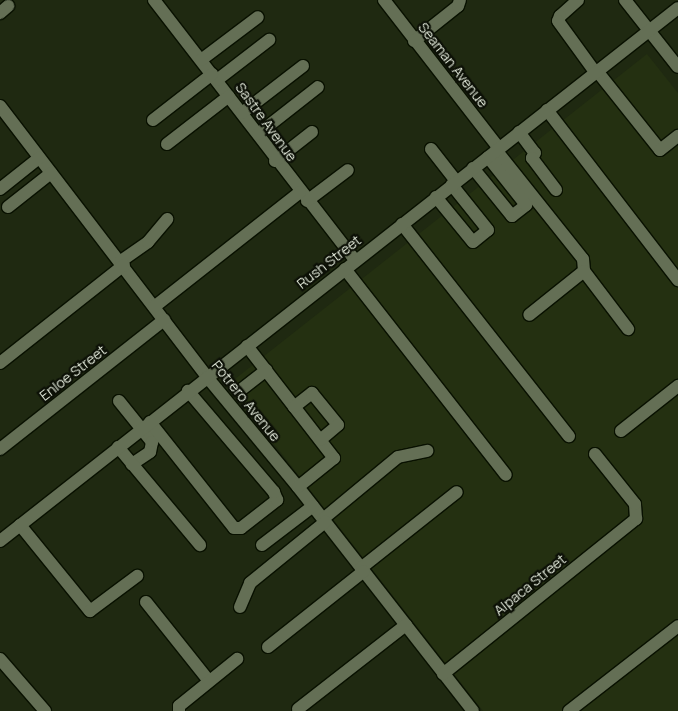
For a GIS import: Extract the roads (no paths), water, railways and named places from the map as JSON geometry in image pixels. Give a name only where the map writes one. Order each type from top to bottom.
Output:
[{"type":"street","name":"Sastre Avenue","points":[[154,0],[258,134],[350,265],[506,475]]},
{"type":"street","name":"Seaman Avenue","points":[[384,0],[494,151]]},
{"type":"street","points":[[414,41],[458,6],[460,0]]},
{"type":"street","points":[[578,0],[560,16],[558,21],[660,150],[678,136]]},
{"type":"street","points":[[625,0],[678,67]]},
{"type":"street","name":"Rush Street","points":[[0,541],[188,391],[678,8]]},
{"type":"street","points":[[201,60],[258,17]]},
{"type":"street","points":[[153,120],[269,40]]},
{"type":"street","points":[[242,113],[303,66]]},
{"type":"street","points":[[258,134],[318,87]]},
{"type":"street","points":[[167,144],[229,96]]},
{"type":"street","name":"Potrero Avenue","points":[[0,106],[123,263],[207,377],[298,487],[473,711]]},
{"type":"street","points":[[546,110],[678,280]]},
{"type":"street","points":[[276,161],[312,132]]},
{"type":"street","points":[[519,132],[535,153],[532,158],[556,190]]},
{"type":"street","points":[[431,150],[488,230],[473,242],[436,197]]},
{"type":"street","points":[[473,168],[512,216],[526,205],[494,151]]},
{"type":"street","points":[[494,151],[583,259],[584,271],[628,329]]},
{"type":"street","points":[[0,189],[39,158]]},
{"type":"street","points":[[154,307],[304,197],[348,170]]},
{"type":"street","points":[[8,207],[51,173]]},
{"type":"street","points":[[0,363],[148,242],[167,219]]},
{"type":"street","points":[[402,224],[569,436]]},
{"type":"street","points":[[529,315],[584,271]]},
{"type":"street","name":"Enloe Street","points":[[0,449],[164,320]]},
{"type":"street","points":[[247,346],[334,458],[298,487]]},
{"type":"street","points":[[242,389],[266,370]]},
{"type":"street","points":[[620,431],[678,386]]},
{"type":"street","points":[[119,401],[146,426],[197,482],[234,528],[242,528],[276,500],[274,492],[188,391]]},
{"type":"street","points":[[294,407],[312,393],[338,425],[320,440]]},
{"type":"street","points":[[132,464],[153,446],[146,426]]},
{"type":"street","points":[[118,447],[200,545]]},
{"type":"street","points":[[240,607],[250,584],[398,457],[407,452],[418,455],[427,451]]},
{"type":"street","name":"Alpaca Street","points":[[443,674],[636,519],[635,504],[595,454]]},
{"type":"street","points":[[268,647],[457,492]]},
{"type":"street","points":[[262,545],[313,506]]},
{"type":"street","points":[[20,525],[90,611],[137,576]]},
{"type":"street","points":[[146,602],[209,681]]},
{"type":"street","points":[[298,709],[406,625]]},
{"type":"street","points":[[569,711],[678,626]]},
{"type":"street","points":[[0,659],[44,711]]},
{"type":"street","points":[[179,711],[179,706],[237,660]]}]
